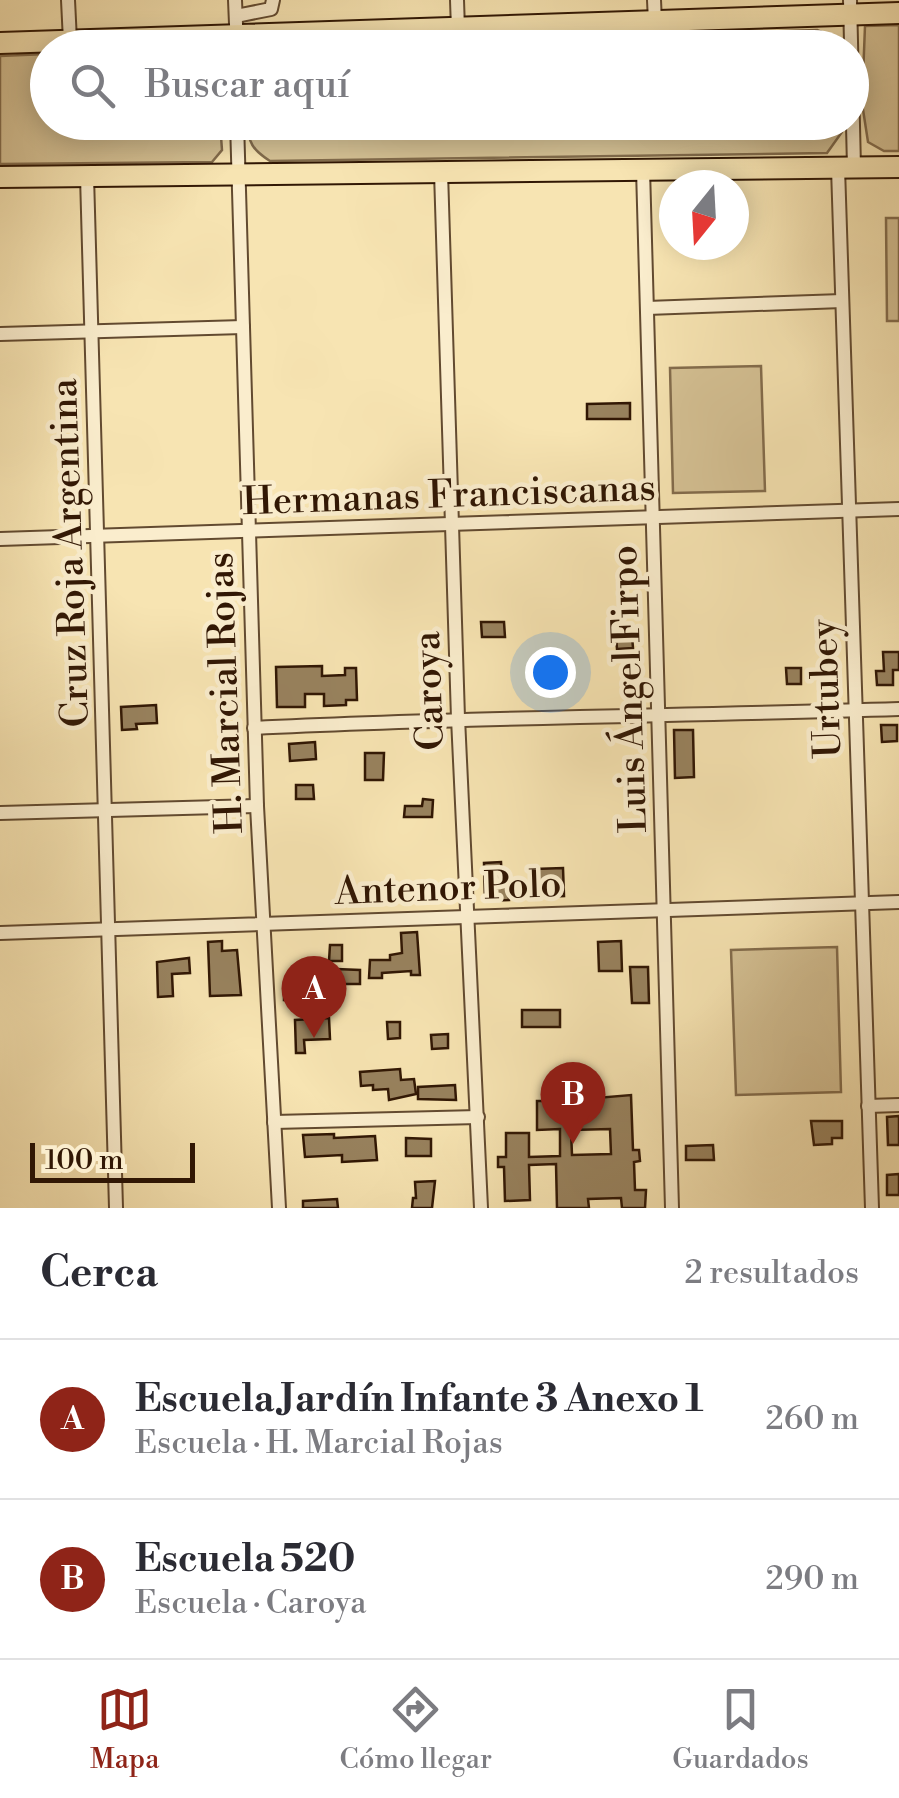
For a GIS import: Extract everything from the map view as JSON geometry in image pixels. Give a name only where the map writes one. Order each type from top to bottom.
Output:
[{"type":"main road","points":[[384,30],[655,22],[851,8],[899,13]]},
{"type":"main road","points":[[0,43],[30,42]]},
{"type":"main road","points":[[0,177],[899,167]]},
{"type":"street","points":[[68,0],[69,30]]},
{"type":"street","points":[[235,0],[236,30]]},
{"type":"street","points":[[241,30],[271,10],[274,0]]},
{"type":"street","points":[[457,0],[458,28]]},
{"type":"street","points":[[654,0],[655,22]]},
{"type":"street","name":"H. Marcial Rojas","points":[[237,140],[256,806],[279,1208]]},
{"type":"street","name":"Urtubey","points":[[847,140],[842,301],[872,1208]]},
{"type":"street","name":"Luis Ángel Firpo","points":[[643,169],[672,1208]]},
{"type":"street","name":"Caroya","points":[[440,172],[458,718],[481,1208]]},
{"type":"street","name":"Cruz Roja Argentina","points":[[87,176],[116,1208]]},
{"type":"street","points":[[647,308],[842,301]]},
{"type":"street","points":[[0,334],[243,327]]},
{"type":"street","name":"Hermanas Franciscanas","points":[[0,538],[899,509]]},
{"type":"street","points":[[254,728],[458,718],[658,717],[899,708]]},
{"type":"street","points":[[0,813],[256,806]]},
{"type":"street","name":"Antenor Polo","points":[[0,932],[899,902]]},
{"type":"street","points":[[868,1106],[899,1105]]},
{"type":"street","points":[[274,1122],[478,1117]]},
{"type":"shaded area","points":[[899,25],[899,151],[884,151],[868,142],[869,30],[865,26]]},
{"type":"shaded area","points":[[30,55],[30,140],[221,140],[222,150],[212,162],[0,164],[0,56]]},
{"type":"shaded area","points":[[250,140],[836,140],[827,153],[270,161]]},
{"type":"shaded area","points":[[886,218],[899,218],[899,321],[887,321]]},
{"type":"shaded area","points":[[761,366],[765,491],[673,493],[670,368]]},
{"type":"shaded area","points":[[837,947],[841,1092],[736,1095],[731,950]]},
{"type":"building","points":[[630,403],[630,419],[587,419],[587,404]]},
{"type":"building","points":[[481,622],[504,622],[505,637],[482,637]]},
{"type":"building","points":[[616,636],[632,636],[633,648],[617,649]]},
{"type":"building","points":[[883,652],[899,652],[899,670],[893,670],[893,685],[877,685],[876,671],[884,671]]},
{"type":"building","points":[[322,666],[322,676],[345,675],[345,668],[356,668],[357,700],[324,706],[324,694],[305,694],[305,707],[277,707],[276,667]]},
{"type":"building","points":[[786,668],[801,668],[801,684],[787,684]]},
{"type":"building","points":[[156,705],[157,723],[136,724],[137,729],[122,730],[121,707]]},
{"type":"building","points":[[881,725],[897,725],[897,741],[882,742]]},
{"type":"building","points":[[674,730],[693,730],[694,777],[675,778]]},
{"type":"building","points":[[315,742],[316,759],[290,761],[289,744]]},
{"type":"building","points":[[365,753],[384,753],[383,780],[365,780]]},
{"type":"building","points":[[296,785],[313,785],[314,799],[296,799]]},
{"type":"building","points":[[423,799],[433,800],[432,817],[404,817],[405,806],[422,806]]},
{"type":"building","points":[[501,862],[502,883],[508,882],[509,900],[485,901],[484,863]]},
{"type":"building","points":[[563,868],[564,896],[546,897],[546,882],[536,883],[535,869]]},
{"type":"building","points":[[417,932],[420,975],[411,975],[411,971],[369,978],[370,960],[390,960],[390,955],[402,953],[401,933]]},
{"type":"building","points":[[222,941],[222,951],[237,950],[241,995],[210,996],[208,942]]},
{"type":"building","points":[[621,941],[622,971],[599,971],[598,942]]},
{"type":"building","points":[[330,945],[342,945],[342,961],[329,961]]},
{"type":"building","points":[[189,958],[190,973],[172,974],[173,996],[158,997],[157,962]]},
{"type":"building","points":[[302,963],[315,964],[315,977],[331,977],[331,986],[314,985],[313,995],[306,995],[306,1001],[284,1000],[284,986],[302,986]]},
{"type":"building","points":[[630,967],[648,967],[649,1003],[632,1003]]},
{"type":"building","points":[[336,969],[360,970],[360,984],[335,984]]},
{"type":"building","points":[[522,1010],[560,1010],[560,1027],[522,1027]]},
{"type":"building","points":[[329,1018],[330,1039],[304,1040],[305,1053],[296,1053],[295,1020]]},
{"type":"building","points":[[387,1022],[400,1022],[400,1038],[388,1039]]},
{"type":"building","points":[[448,1034],[448,1048],[432,1049],[431,1035]]},
{"type":"building","points":[[400,1069],[401,1080],[414,1079],[416,1094],[389,1100],[388,1089],[361,1086],[360,1072]]},
{"type":"building","points":[[455,1085],[456,1100],[418,1099],[418,1087]]},
{"type":"building","points":[[573,1094],[573,1100],[631,1095],[633,1150],[639,1150],[640,1161],[634,1162],[635,1190],[646,1190],[645,1208],[622,1208],[621,1198],[588,1199],[589,1208],[557,1208],[556,1164],[529,1165],[530,1200],[505,1201],[504,1167],[498,1167],[498,1157],[506,1157],[506,1133],[529,1133],[529,1157],[560,1156],[560,1129],[537,1130],[537,1101],[555,1101],[557,1095]],"holes":[[[610,1129],[611,1154],[572,1155],[571,1130]]]},
{"type":"building","points":[[899,1116],[899,1145],[888,1145],[887,1117]]},
{"type":"building","points":[[811,1121],[842,1121],[842,1138],[832,1138],[832,1144],[814,1145]]},
{"type":"building","points":[[334,1134],[334,1138],[375,1136],[377,1160],[342,1162],[342,1155],[305,1157],[303,1135]]},
{"type":"building","points":[[406,1138],[431,1139],[431,1156],[406,1156]]},
{"type":"building","points":[[713,1145],[714,1160],[686,1160],[686,1146]]},
{"type":"building","points":[[899,1174],[899,1195],[887,1195],[887,1175]]},
{"type":"building","points":[[435,1181],[432,1208],[412,1208],[415,1182]]},
{"type":"building","points":[[337,1199],[338,1208],[303,1208],[303,1201]]},
{"type":"place","name":"Escuela Jardín Infante 3 Anexo 1","points":[[314,1038]]},
{"type":"place","name":"Escuela 520","points":[[573,1144]]}]
